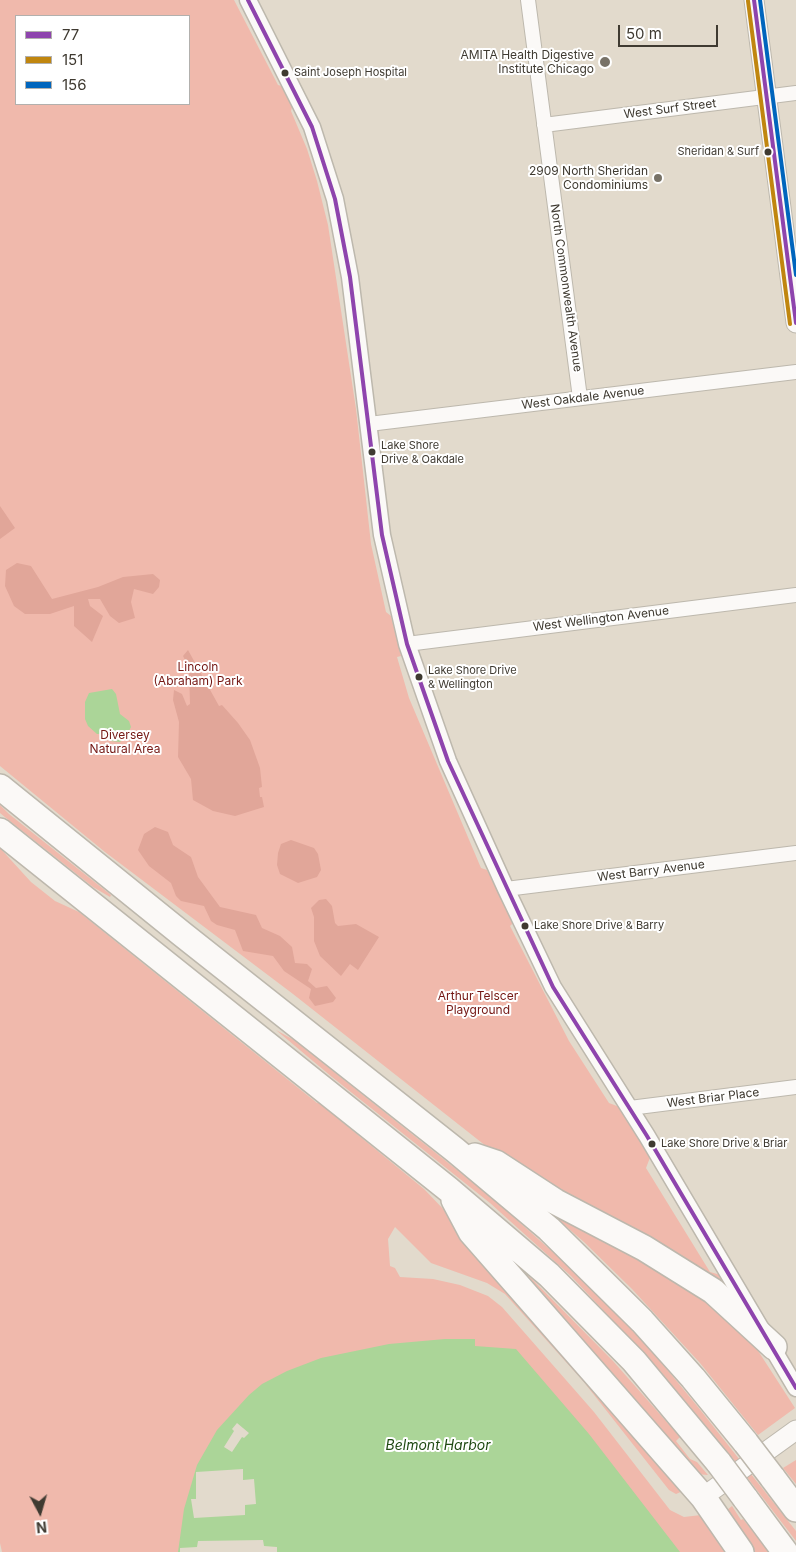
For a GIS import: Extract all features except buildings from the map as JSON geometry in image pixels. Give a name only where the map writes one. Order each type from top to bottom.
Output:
[{"type":"highway","points":[[0,787],[455,1150],[549,1230],[642,1321],[693,1378],[796,1509]]},
{"type":"highway","points":[[0,831],[448,1189],[549,1275],[634,1360],[719,1463],[785,1552]]},
{"type":"highway","points":[[455,1150],[496,1163],[556,1202],[644,1248],[714,1291],[774,1347]]},
{"type":"highway","points":[[448,1189],[471,1232],[703,1497],[741,1552]]},
{"type":"main road","points":[[754,0],[796,323]]},
{"type":"main road","points":[[703,1497],[796,1430]]},
{"type":"street","points":[[248,0],[312,127],[327,170],[350,277],[382,535],[407,644],[448,761],[506,889],[554,986],[774,1347],[796,1388]]},
{"type":"street","name":"North Commonwealth Avenue","points":[[528,0],[580,398]]},
{"type":"street","name":"West Surf Street","points":[[544,126],[796,93]]},
{"type":"street","name":"West Oakdale Avenue","points":[[369,424],[796,372]]},
{"type":"street","name":"West Wellington Avenue","points":[[407,644],[796,595]]},
{"type":"street","name":"West Barry Avenue","points":[[506,889],[796,853]]},
{"type":"street","name":"West Briar Place","points":[[630,1108],[796,1087]]},
{"type":"green space","name":"Lincoln (Abraham) Park","points":[[0,0],[234,0],[278,85],[285,87],[293,104],[291,111],[307,149],[317,181],[328,225],[356,409],[371,544],[386,612],[391,616],[401,656],[397,657],[409,698],[481,868],[487,870],[513,923],[510,926],[569,1041],[609,1103],[622,1108],[651,1155],[646,1168],[710,1272],[724,1276],[739,1301],[491,1150],[293,994],[105,852],[0,766]]},
{"type":"green space","points":[[0,506],[15,528],[0,539]]},
{"type":"green space","points":[[17,563],[31,566],[52,599],[98,587],[123,577],[153,574],[160,580],[159,587],[153,594],[134,589],[131,602],[135,618],[119,623],[110,616],[100,599],[88,599],[90,606],[103,616],[92,642],[74,626],[74,606],[50,614],[25,614],[14,606],[5,586],[6,570]]},
{"type":"green space","points":[[188,650],[219,706],[222,705],[250,740],[260,768],[262,787],[259,788],[264,807],[235,816],[213,811],[193,800],[191,779],[178,757],[179,722],[173,700],[174,690],[182,694],[187,706],[190,704],[189,668],[183,656]]},
{"type":"green space","points":[[0,805],[111,895],[110,897],[93,887],[0,813]]},
{"type":"green space","points":[[155,827],[168,832],[173,845],[191,857],[198,877],[220,907],[256,915],[262,928],[280,936],[292,947],[295,963],[307,964],[312,969],[308,981],[316,988],[327,986],[336,998],[333,1002],[315,1006],[309,998],[311,989],[284,971],[273,956],[243,951],[235,930],[217,925],[211,921],[204,906],[181,901],[176,896],[171,883],[149,866],[138,850],[144,834]]},
{"type":"green space","points":[[291,840],[314,848],[318,854],[321,870],[317,877],[298,883],[280,874],[277,865],[278,853],[281,844]]},
{"type":"green space","points":[[0,848],[31,882],[55,901],[79,912],[424,1189],[448,1214],[683,1491],[676,1494],[669,1490],[583,1381],[505,1294],[487,1283],[431,1263],[395,1227],[388,1239],[390,1266],[395,1268],[400,1277],[433,1279],[460,1285],[488,1296],[502,1307],[594,1412],[670,1510],[684,1517],[701,1515],[731,1552],[2,1552],[0,1543]]},
{"type":"green space","points":[[326,899],[332,906],[335,923],[338,926],[356,924],[379,937],[358,970],[350,964],[341,976],[320,956],[314,941],[314,917],[311,908],[319,900]]},
{"type":"green space","points":[[276,1030],[294,1040],[491,1197],[582,1278],[651,1350],[698,1407],[796,1531],[796,1541],[730,1455],[660,1371],[571,1276],[490,1203]]},
{"type":"green space","points":[[531,1196],[707,1298],[753,1343],[795,1408],[758,1435],[700,1363],[632,1289],[584,1242]]},
{"type":"green space","points":[[513,1264],[532,1279],[613,1361],[680,1437],[676,1441],[690,1459],[697,1462],[708,1475],[696,1474]]},
{"type":"green space","points":[[796,1460],[796,1484],[783,1468]]},
{"type":"green space","points":[[732,1506],[741,1520],[743,1519],[769,1552],[751,1552],[727,1510]]},
{"type":"water","points":[[112,689],[116,694],[120,714],[129,721],[131,727],[126,737],[120,742],[110,741],[105,734],[97,734],[88,726],[85,719],[85,702],[89,693]]},
{"type":"water","name":"Belmont Harbor","points":[[445,1339],[475,1339],[475,1346],[516,1349],[589,1434],[680,1552],[178,1552],[184,1509],[197,1465],[217,1430],[249,1395],[262,1384],[287,1371],[321,1358],[389,1344]]},
{"type":"pier","points":[[237,1423],[249,1433],[244,1438],[242,1437],[232,1452],[224,1447],[234,1431],[232,1429]]},
{"type":"pier","points":[[243,1469],[243,1480],[254,1479],[256,1504],[245,1505],[245,1515],[194,1518],[191,1499],[196,1499],[196,1472]]},
{"type":"pier","points":[[263,1540],[264,1546],[277,1547],[277,1552],[180,1552],[180,1548],[197,1547],[198,1541]]},
{"type":"transit line","name":"77","points":[[248,0],[312,127],[335,199],[350,277],[382,535],[407,644],[448,761],[553,987],[647,1136],[796,1388]]},
{"type":"transit line","name":"77","points":[[754,0],[796,323]]},
{"type":"transit line","name":"156","points":[[760,0],[796,275]]},
{"type":"transit line","name":"151","points":[[748,1],[790,324]]},
{"type":"place","name":"AMITA Health Digestive Institute Chicago","points":[[605,62]]},
{"type":"place","name":"Saint Joseph Hospital","points":[[285,73]]},
{"type":"place","name":"Sheridan & Surf","points":[[768,152]]},
{"type":"place","name":"2909 North Sheridan Condominiums","points":[[658,178]]},
{"type":"place","name":"Lake Shore Drive & Oakdale","points":[[372,452]]},
{"type":"place","name":"Lake Shore Drive & Wellington","points":[[419,677]]},
{"type":"place","name":"Lake Shore Drive & Barry","points":[[525,926]]},
{"type":"place","name":"Lake Shore Drive & Briar","points":[[652,1144]]},
{"type":"park label","name":"Diversey Natural Area","points":[[125,742]]},
{"type":"park label","name":"Arthur Telscer Playground","points":[[478,1003]]}]
